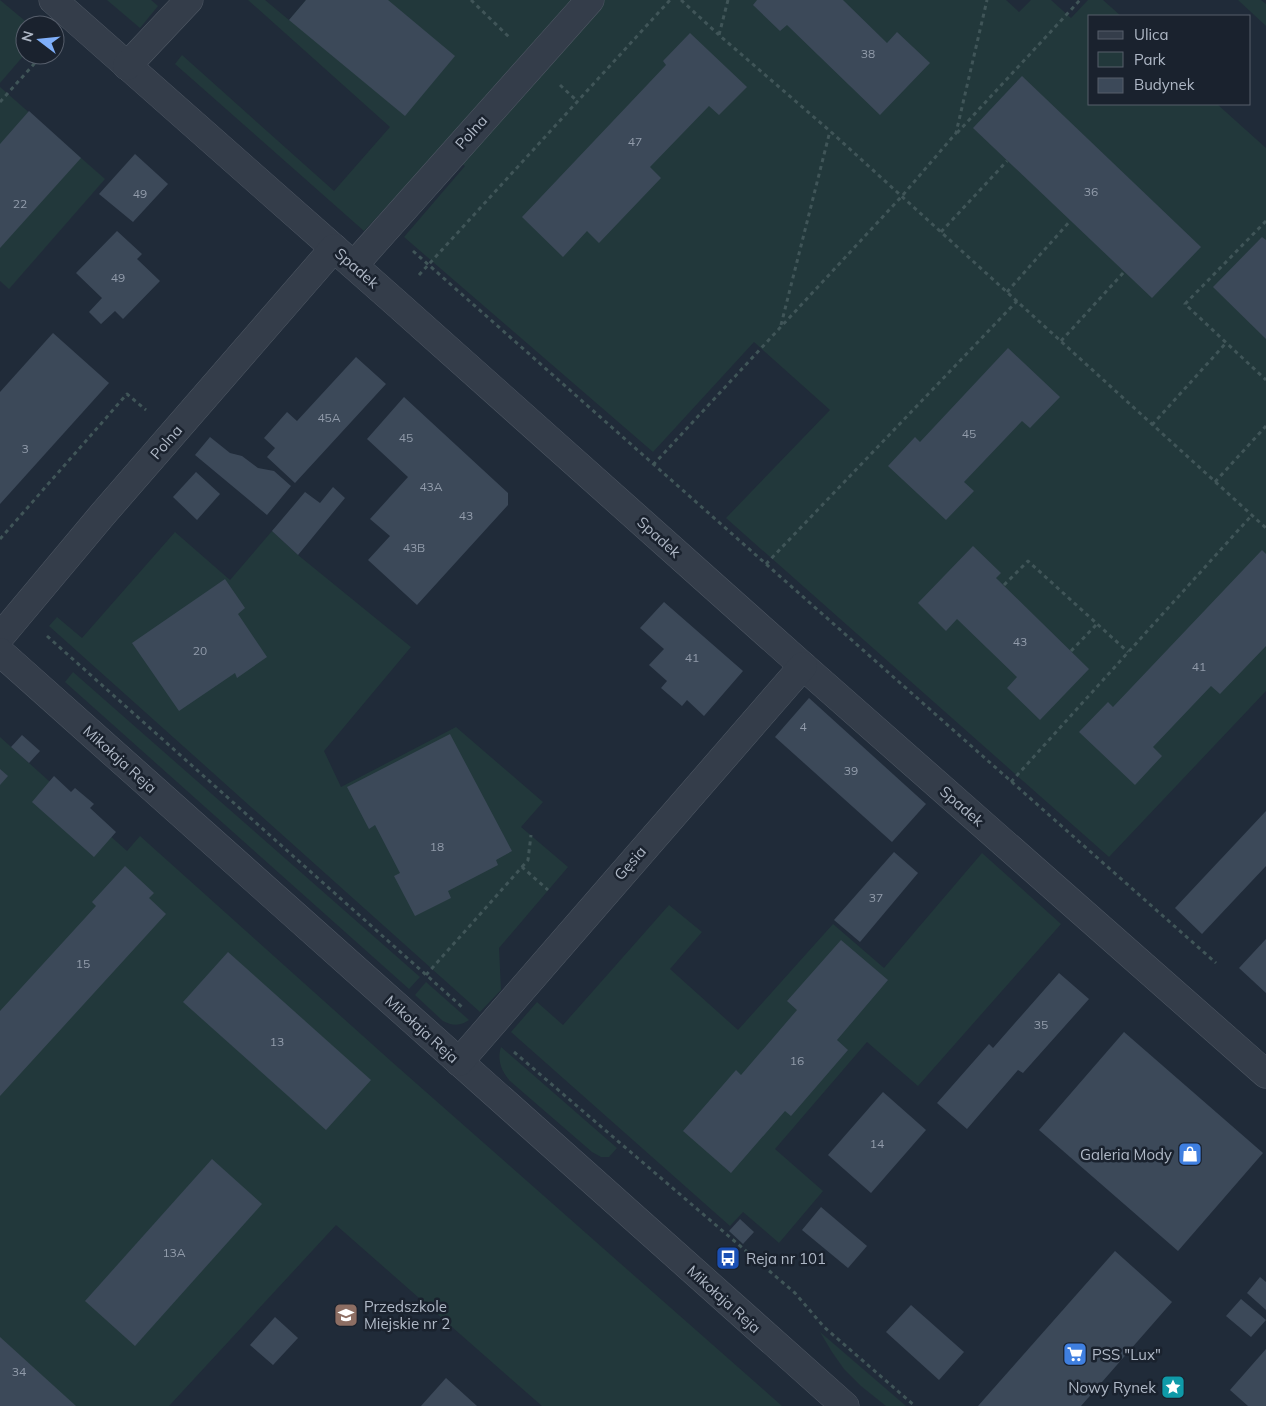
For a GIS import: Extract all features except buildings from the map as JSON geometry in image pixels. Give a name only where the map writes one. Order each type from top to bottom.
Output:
[{"type":"street","name":"Spadek","points":[[53,0],[1266,1074]]},
{"type":"street","points":[[127,66],[189,0]]},
{"type":"street","name":"Polna","points":[[0,637],[103,514],[344,257],[387,227],[590,0]]},
{"type":"street","name":"Mikołaja Reja","points":[[0,652],[845,1406]]},
{"type":"street","name":"Gęsia","points":[[459,1062],[630,862],[803,666]]},
{"type":"path","points":[[471,0],[534,62]]},
{"type":"path","points":[[413,281],[670,0]]},
{"type":"path","points":[[681,0],[830,131],[1266,528]]},
{"type":"path","points":[[719,35],[728,0]]},
{"type":"path","points":[[956,133],[987,0]]},
{"type":"path","points":[[653,465],[1080,0]]},
{"type":"path","points":[[0,102],[33,65]]},
{"type":"path","points":[[781,325],[830,131]]},
{"type":"path","points":[[941,232],[1007,161]]},
{"type":"path","points":[[1007,292],[1070,221]]},
{"type":"path","points":[[1266,221],[1185,304],[1266,380]]},
{"type":"path","points":[[387,227],[1216,963]]},
{"type":"path","points":[[1060,341],[1124,272]]},
{"type":"path","points":[[766,564],[1017,302]]},
{"type":"path","points":[[1152,425],[1226,343]]},
{"type":"path","points":[[0,539],[127,394],[149,412]]},
{"type":"path","points":[[1215,482],[1266,426]]},
{"type":"path","points":[[1011,782],[1252,515]]},
{"type":"path","points":[[1004,585],[1028,561],[1128,652]]},
{"type":"path","points":[[28,604],[40,629],[488,1030],[795,1293],[824,1327],[915,1406]]},
{"type":"path","points":[[1071,651],[1097,624]]},
{"type":"path","points":[[426,974],[528,860],[531,836]]},
{"type":"path","points":[[522,867],[548,890]]},
{"type":"green space","points":[[0,0],[18,15],[15,15],[16,65],[0,83]]},
{"type":"green space","points":[[107,0],[151,0],[158,6],[140,28]]},
{"type":"green space","points":[[248,0],[265,0],[289,20],[306,0],[1006,0],[1019,12],[1031,0],[1051,0],[1071,18],[1088,0],[1103,0],[1120,15],[1088,15],[1088,105],[1218,105],[1266,148],[1266,691],[1109,857],[726,518],[830,410],[754,342],[653,452],[404,237],[465,166],[441,148],[364,231],[175,64],[182,55],[334,191],[390,127]]},
{"type":"green space","points":[[1238,0],[1261,0],[1266,4],[1266,26]]},
{"type":"green space","points":[[0,87],[105,179],[9,289],[0,281]]},
{"type":"green space","points":[[272,531],[298,555],[411,647],[324,751],[341,787],[456,727],[543,802],[521,827],[568,867],[499,948],[501,990],[480,1012],[49,626],[57,617],[82,638],[175,532],[230,580]]},
{"type":"green space","points":[[73,672],[420,977],[409,989],[65,682]]},
{"type":"green space","points":[[0,737],[127,851],[140,836],[392,1062],[782,1406],[542,1406],[336,1225],[169,1406],[0,1406]]},
{"type":"green space","points":[[982,853],[1061,924],[918,1086],[867,1042],[775,1149],[823,1191],[779,1243],[743,1212],[730,1226],[511,1032],[537,1002],[563,1025],[669,905],[702,932],[670,969],[738,1030],[833,924],[884,968]]},
{"type":"green space","points":[[426,982],[469,1020],[456,1025],[443,1021],[415,995]]},
{"type":"green space","points":[[501,1047],[617,1148],[609,1157],[601,1157],[592,1152],[510,1081],[501,1065],[499,1056]]},
{"type":"green space","points":[[820,1332],[906,1406],[886,1406],[861,1386],[844,1369]]},
{"type":"place","name":"Galeria Mody","points":[[1190,1154]]},
{"type":"place","name":"Reja nr 101","points":[[728,1258]]},
{"type":"place","name":"Przedszkole Miejskie nr 2","points":[[346,1315]]},
{"type":"place","name":"PSS \"Lux\"","points":[[1075,1354]]},
{"type":"place","name":"Nowy Rynek","points":[[1173,1387]]}]
